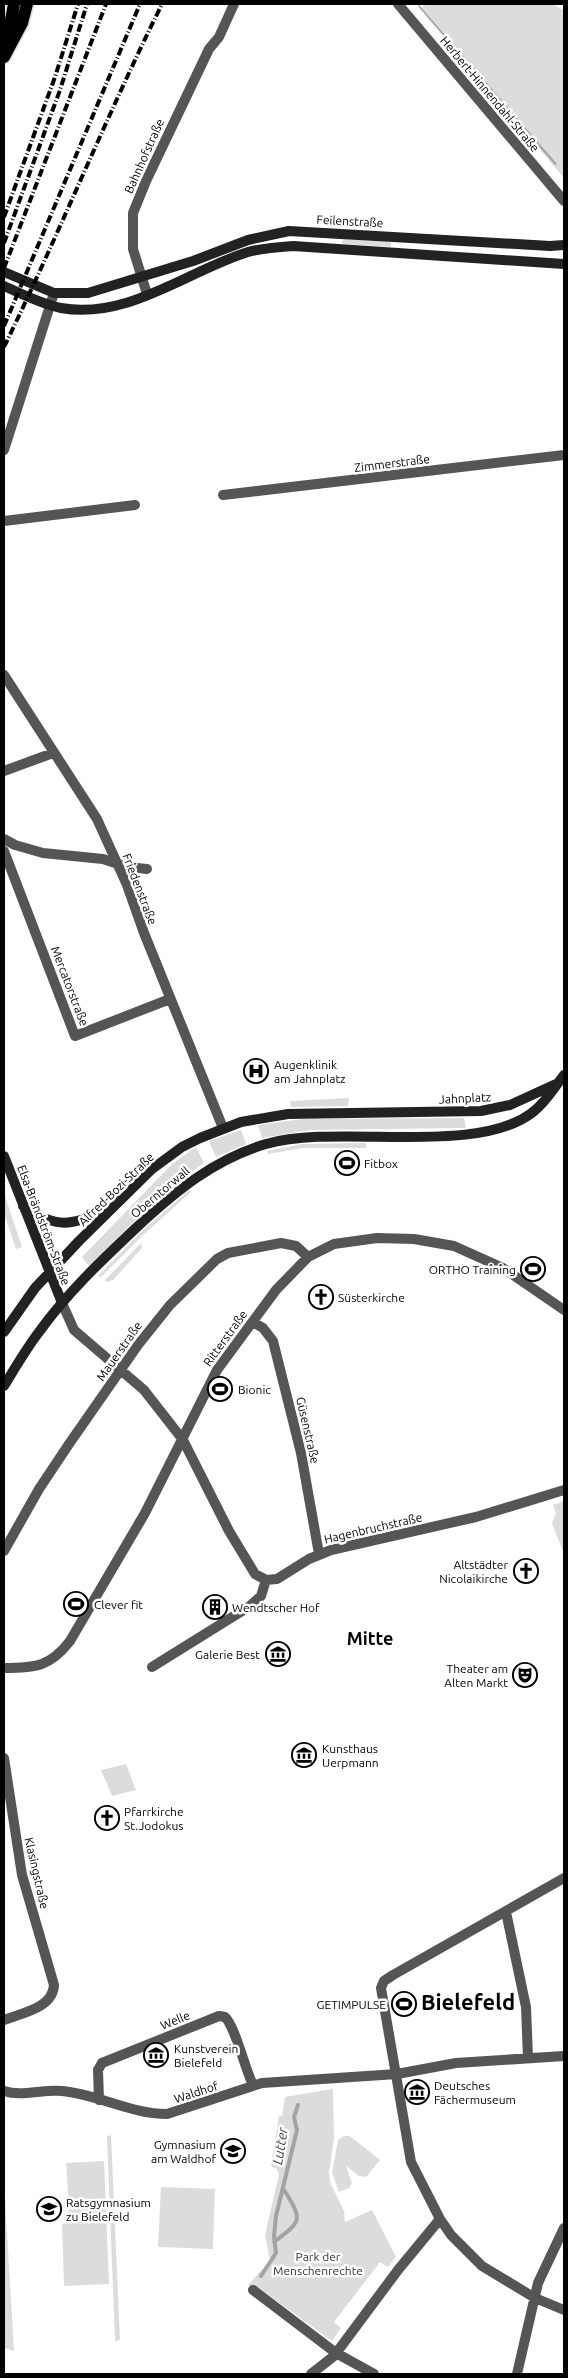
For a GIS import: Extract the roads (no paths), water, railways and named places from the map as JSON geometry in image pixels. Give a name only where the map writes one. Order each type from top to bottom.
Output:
[{"type":"main road","points":[[4,37],[10,25],[14,4]]},
{"type":"main road","points":[[4,57],[22,22],[27,4]]},
{"type":"street","name":"Bahnhofstraße","points":[[147,294],[133,249],[133,213],[146,181],[209,49],[219,37],[234,4]]},
{"type":"street","name":"Herbert-Hinnendahl-Straße","points":[[398,4],[564,201]]},
{"type":"street","name":"Feilenstraße","points":[[54,293],[88,293],[142,278],[254,238],[289,231],[550,246],[564,245]]},
{"type":"street","points":[[4,286],[51,306],[79,310],[97,309],[147,294],[249,252],[277,247],[308,246],[564,264]]},
{"type":"street","points":[[4,272],[54,293],[4,450]]},
{"type":"street","name":"Zimmerstraße","points":[[223,496],[564,455]]},
{"type":"street","points":[[4,521],[135,505]]},
{"type":"street","name":"Friedenstraße","points":[[4,676],[97,819],[118,864],[222,1128]]},
{"type":"street","points":[[4,771],[54,753]]},
{"type":"street","points":[[4,838],[15,845],[43,853],[103,858],[118,864],[147,869]]},
{"type":"street","name":"Mercatorstraße","points":[[4,851],[75,1036],[170,999]]},
{"type":"street","name":"Jahnplatz","points":[[429,1135],[470,1135],[503,1127],[532,1113],[547,1098],[564,1075]]},
{"type":"street","name":"Jahnplatz","points":[[430,1112],[497,1108],[556,1084]]},
{"type":"street","name":"Alfred-Bozi-Straße","points":[[4,1332],[20,1307],[49,1272],[152,1169],[182,1147],[222,1128],[248,1120],[288,1114],[430,1112]]},
{"type":"street","name":"Oberntorwall","points":[[4,1386],[39,1332],[62,1303],[110,1252],[177,1191],[228,1159],[256,1147],[288,1139],[429,1135]]},
{"type":"street","name":"Elsa-Brändström-Straße","points":[[4,1156],[62,1303]]},
{"type":"street","points":[[23,1206],[46,1221],[60,1224],[113,1208]]},
{"type":"street","name":"Ritterstraße","points":[[4,1668],[29,1668],[53,1659],[61,1653],[81,1624],[145,1513],[212,1379],[252,1322],[297,1266],[308,1257],[326,1246],[343,1242],[397,1238],[454,1246],[503,1268],[564,1310]]},
{"type":"street","name":"Mauerstraße","points":[[4,1551],[39,1489],[158,1318],[222,1256],[282,1243],[296,1246],[308,1257]]},
{"type":"street","points":[[62,1303],[74,1330],[144,1390],[183,1440],[241,1552],[255,1574],[266,1580],[261,1596],[250,1606],[152,1667]]},
{"type":"street","name":"Güsenstraße","points":[[252,1322],[262,1328],[273,1341],[301,1453],[319,1554]]},
{"type":"street","name":"Hagenbruchstraße","points":[[266,1580],[277,1579],[319,1554],[459,1521],[564,1490]]},
{"type":"street","name":"Klasingstraße","points":[[4,1758],[22,1875],[54,1978],[54,1990],[48,2001],[4,2020]]},
{"type":"street","points":[[564,1878],[384,1981],[381,1991],[411,2162],[440,2220],[462,2247],[482,2266],[535,2298],[564,2310]]},
{"type":"street","points":[[506,1912],[526,2007],[528,2058]]},
{"type":"street","name":"Welle","points":[[99,2100],[98,2070],[102,2063],[109,2058],[219,2016],[225,2016],[231,2025],[243,2064],[253,2085]]},
{"type":"street","name":"Waldhof","points":[[4,2092],[62,2091],[167,2114],[253,2085],[295,2080],[397,2074],[456,2063],[564,2056]]},
{"type":"street","points":[[311,2374],[336,2353],[398,2270],[440,2220]]},
{"type":"street","points":[[518,2374],[538,2283],[564,2228]]},
{"type":"street","points":[[253,2290],[336,2353],[374,2374]]},
{"type":"waterway","name":"Lutter","points":[[261,2276],[276,2253],[274,2236],[276,2216],[297,2130],[294,2117],[298,2105]]},
{"type":"waterway","name":"Lutter","points":[[274,2242],[290,2229],[297,2219],[297,2214],[284,2190]]},
{"type":"railway","points":[[4,217],[55,77],[78,4]]},
{"type":"railway","points":[[4,243],[60,90],[87,4]]},
{"type":"railway","points":[[4,268],[106,4]]},
{"type":"railway","points":[[4,326],[140,4]]},
{"type":"railway","points":[[4,347],[121,89],[162,4]]},
{"type":"place","name":"Augenklinik am Jahnplatz","points":[[256,1071]]},
{"type":"place","name":"Fitbox","points":[[347,1163]]},
{"type":"place","name":"ORTHO Training","points":[[533,1269]]},
{"type":"place","name":"Süsterkirche","points":[[321,1297]]},
{"type":"place","name":"Bionic","points":[[220,1389]]},
{"type":"place","name":"Altstädter Nicolaikirche","points":[[526,1571]]},
{"type":"place","name":"Clever fit","points":[[76,1604]]},
{"type":"place","name":"Wendtscher Hof","points":[[215,1607]]},
{"type":"place","name":"Galerie Best","points":[[278,1654]]},
{"type":"place","name":"Theater am Alten Markt","points":[[525,1675]]},
{"type":"place","name":"Kunsthaus Uerpmann","points":[[304,1755]]},
{"type":"place","name":"Pfarrkirche St.Jodokus","points":[[107,1818]]},
{"type":"place","name":"GETIMPULSE","points":[[404,2004]]},
{"type":"place","name":"Kunstverein Bielefeld","points":[[156,2055]]},
{"type":"place","name":"Deutsches Fächermuseum","points":[[417,2092]]},
{"type":"place","name":"Gymnasium am Waldhof","points":[[233,2151]]},
{"type":"place","name":"Ratsgymnasium zu Bielefeld","points":[[49,2209]]},
{"type":"district","name":"Mitte","points":[[370,1638]]},
{"type":"district","name":"Bielefeld","points":[[468,2001]]},
{"type":"park label","name":"Park der Menschenrechte","points":[[318,2263]]}]
